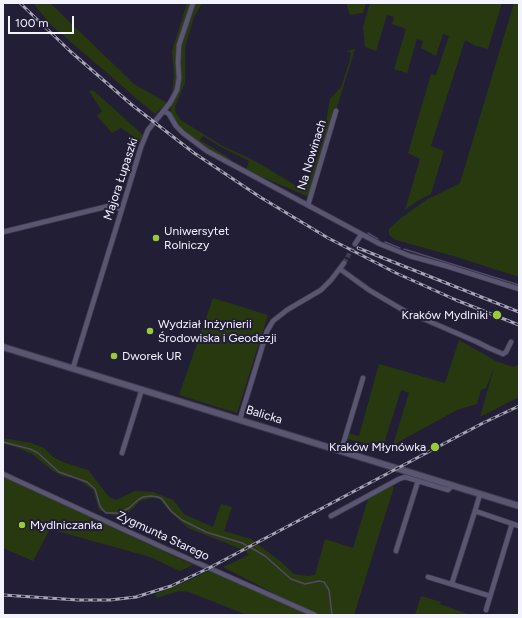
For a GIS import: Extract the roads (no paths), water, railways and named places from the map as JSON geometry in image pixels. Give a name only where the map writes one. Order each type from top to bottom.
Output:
[{"type":"street","name":"Majora Łupaszki","points":[[73,368],[141,146],[148,130],[175,96],[177,90],[179,78],[179,45],[193,3]]},
{"type":"street","points":[[164,111],[169,114],[182,133],[207,151],[361,235],[410,256],[519,289]]},
{"type":"street","name":"Na Nowinach","points":[[308,205],[336,111]]},
{"type":"street","points":[[3,232],[109,206],[122,209]]},
{"type":"street","points":[[355,244],[361,235]]},
{"type":"street","points":[[240,419],[268,331],[273,321],[287,310],[321,290],[344,263]]},
{"type":"street","points":[[340,269],[369,290],[403,310],[503,354],[506,352],[511,342]]},
{"type":"street","name":"Balicka","points":[[3,347],[519,506]]},
{"type":"street","points":[[341,451],[363,378]]},
{"type":"street","points":[[122,453],[142,389]]},
{"type":"street","name":"Zygmunta Starego","points":[[3,474],[315,615]]},
{"type":"street","points":[[331,516],[405,477],[448,490],[452,485]]},
{"type":"street","points":[[396,551],[418,481]]},
{"type":"street","points":[[452,583],[480,494]]},
{"type":"street","points":[[475,511],[519,526]]},
{"type":"street","points":[[486,610],[512,524]]},
{"type":"street","points":[[428,577],[452,583],[490,596]]},
{"type":"waterway","points":[[368,233],[378,239]]},
{"type":"waterway","points":[[385,242],[400,248]]},
{"type":"waterway","points":[[404,249],[519,285]]},
{"type":"waterway","points":[[3,442],[30,449],[38,453],[59,472],[87,482],[95,489],[100,506],[106,513],[119,513],[129,508],[143,497],[158,497],[162,499],[171,511],[182,520],[206,532],[242,543],[255,550],[265,556],[291,579],[305,584],[319,581],[324,582],[329,590],[332,615]]},
{"type":"tunnel","points":[[344,263],[355,244]]},
{"type":"railway","points":[[20,3],[71,52],[132,105],[194,153],[260,197],[328,238],[396,273],[456,300],[519,325]]},
{"type":"railway","points":[[358,248],[519,312]]},
{"type":"railway","points":[[3,595],[78,600],[110,600],[136,597],[171,586],[209,568],[483,423],[519,406]]},
{"type":"place","name":"Uniwersytet Rolniczy","points":[[156,238]]},
{"type":"place","name":"Kraków Mydlniki","points":[[497,315]]},
{"type":"place","name":"Wydział Inżynierii Środowiska i Geodezji","points":[[150,331]]},
{"type":"place","name":"Dworek UR","points":[[114,356]]},
{"type":"place","name":"Kraków Młynówka","points":[[435,447]]},
{"type":"place","name":"Mydlniczanka","points":[[22,525]]}]
